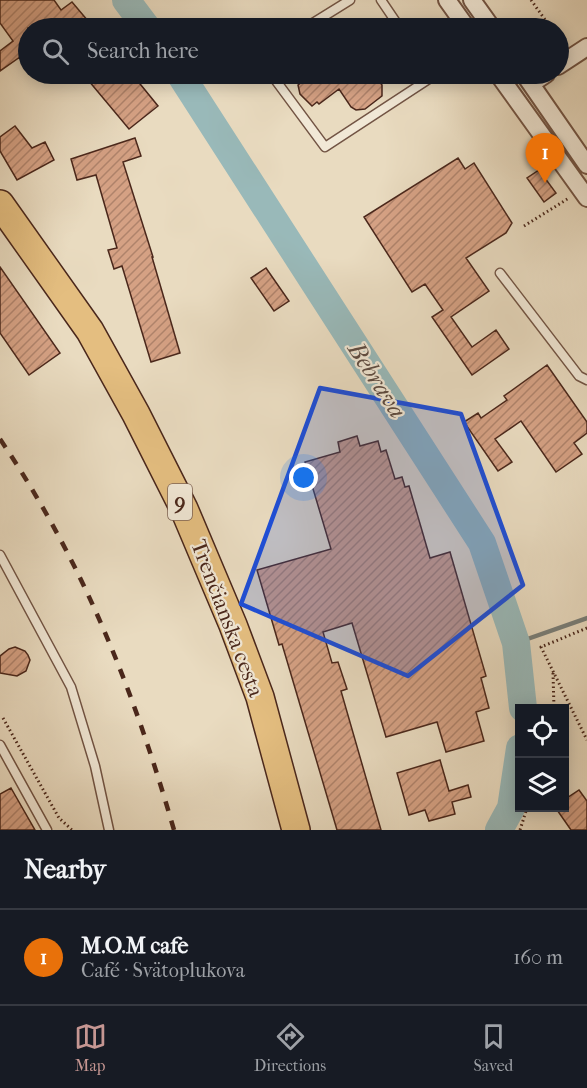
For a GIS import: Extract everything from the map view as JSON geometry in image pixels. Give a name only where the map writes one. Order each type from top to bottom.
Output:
[{"type":"main road","name":"Trenčianska cesta","points":[[0,204],[90,331],[136,414],[184,509],[234,624],[260,697],[296,830]]},
{"type":"street","points":[[447,0],[460,18]]},
{"type":"street","points":[[472,0],[485,18]]},
{"type":"street","points":[[569,59],[587,47]]},
{"type":"street","points":[[505,84],[580,197]]},
{"type":"street","points":[[530,84],[587,165]]},
{"type":"lane","points":[[321,18],[350,0]]},
{"type":"lane","points":[[381,0],[393,18]]},
{"type":"lane","points":[[278,84],[325,147],[417,84]]},
{"type":"lane","points":[[500,273],[579,376],[587,380]]},
{"type":"lane","points":[[0,555],[71,687],[95,766],[109,830]]},
{"type":"lane","points":[[0,745],[47,830]]},
{"type":"path","points":[[531,0],[544,18]]},
{"type":"path","points":[[524,226],[580,197]]},
{"type":"path","points":[[587,628],[541,647],[587,740]]},
{"type":"path","points":[[553,671],[554,704]]},
{"type":"path","points":[[3,718],[8,722],[59,818],[72,830]]},
{"type":"path","points":[[25,757],[30,755]]},
{"type":"path","points":[[520,830],[525,812]]},
{"type":"highlighted area","points":[[320,388],[461,414],[523,585],[408,676],[241,604]]},
{"type":"building","points":[[0,0],[54,0],[61,10],[72,2],[86,18],[18,18],[18,58],[0,71],[0,51],[13,41],[0,23]]},
{"type":"building","points":[[91,84],[140,84],[158,106],[129,129]]},
{"type":"building","points":[[381,84],[382,96],[365,109],[356,110],[351,107],[339,89],[319,104],[317,102],[312,106],[300,94],[298,85]]},
{"type":"building","points":[[15,126],[32,148],[45,142],[54,160],[17,180],[0,151],[0,137]]},
{"type":"building","points":[[135,138],[141,156],[123,162],[180,353],[151,362],[122,266],[114,269],[108,250],[117,248],[96,175],[77,180],[71,159]]},
{"type":"building","points":[[458,158],[465,169],[474,163],[512,223],[506,233],[466,258],[489,291],[451,317],[472,347],[496,330],[509,349],[472,375],[432,317],[443,310],[425,284],[412,292],[364,217]]},
{"type":"building","points":[[539,170],[556,193],[544,202],[527,178]]},
{"type":"building","points":[[0,267],[60,353],[29,375],[0,333]]},
{"type":"building","points":[[266,268],[289,301],[274,311],[251,278]]},
{"type":"building","points":[[547,365],[587,422],[587,433],[574,443],[582,454],[556,472],[521,421],[495,439],[512,462],[498,471],[464,422],[478,413],[481,418],[507,400],[504,396]]},
{"type":"building","points":[[357,436],[360,446],[378,441],[381,452],[386,450],[395,479],[402,477],[405,487],[409,486],[430,558],[450,552],[486,676],[481,678],[489,708],[476,712],[484,741],[446,752],[437,722],[386,737],[352,623],[323,632],[332,663],[338,662],[347,689],[341,691],[381,830],[337,830],[282,644],[279,645],[257,570],[331,549],[305,462],[340,452],[338,442]]},
{"type":"building","points":[[15,647],[25,651],[28,655],[30,660],[26,671],[17,676],[0,673],[0,656]]},
{"type":"building","points":[[440,760],[449,791],[468,785],[471,797],[452,802],[455,814],[429,821],[425,810],[409,815],[397,773]]},
{"type":"building","points":[[11,788],[35,830],[0,830],[0,794]]},
{"type":"building","points":[[579,790],[587,801],[587,830],[571,830],[558,812],[569,812],[569,797]]},
{"type":"waterway","name":"Bebrava","points":[[126,0],[140,18]]},
{"type":"waterway","name":"Bebrava","points":[[186,84],[482,543],[516,643],[523,704]]},
{"type":"waterway","points":[[516,643],[587,618]]},
{"type":"waterway","name":"Bebrava","points":[[499,830],[511,808],[518,758]]},
{"type":"railway","points":[[0,439],[30,485],[56,532],[103,627],[141,726],[174,830]]},
{"type":"place","name":"M.O.M cafe","points":[[545,183]]}]
